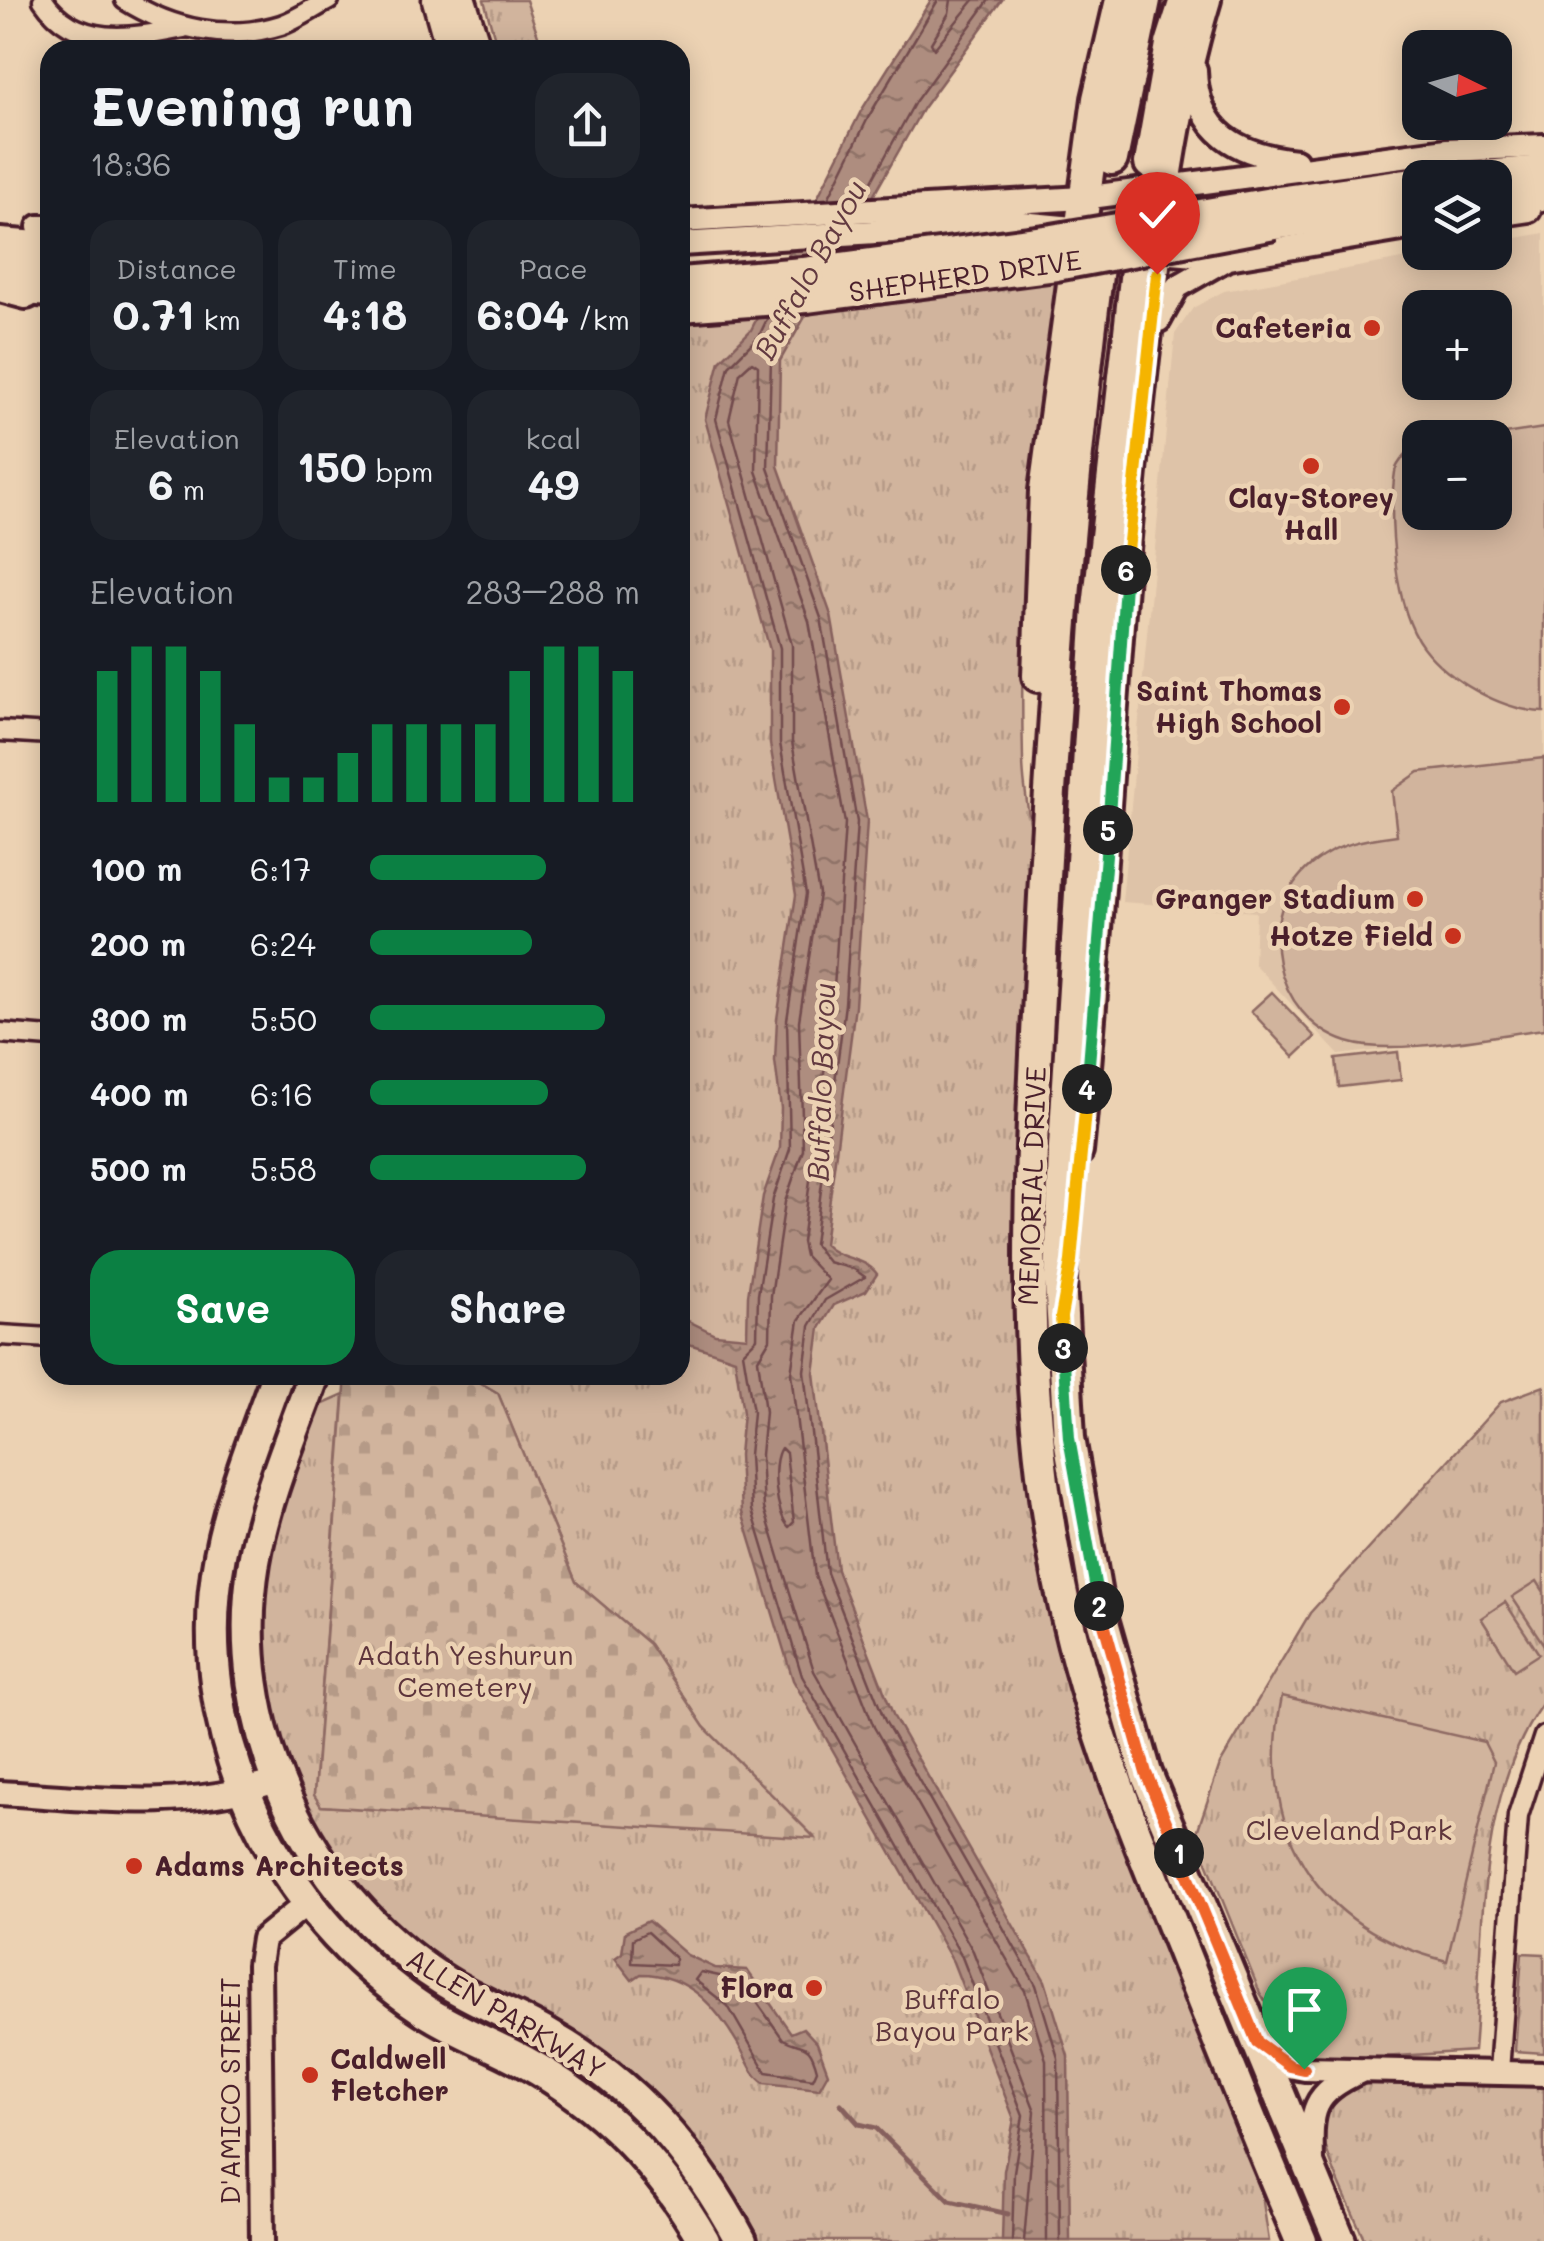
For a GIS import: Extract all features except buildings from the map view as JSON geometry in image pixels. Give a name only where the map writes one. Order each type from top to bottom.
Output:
[{"type":"main road","points":[[436,0],[448,40]]},
{"type":"main road","points":[[462,0],[474,40]]},
{"type":"main road","points":[[1046,853],[1038,808],[1040,574],[1045,491],[1098,99],[1121,0]]},
{"type":"main road","points":[[1112,159],[1145,0]]},
{"type":"main road","points":[[1150,163],[1171,44],[1185,0]]},
{"type":"main road","points":[[1512,174],[1544,171]]},
{"type":"main road","name":"SHEPHERD DRIVE","points":[[1276,213],[1402,186]]},
{"type":"main road","points":[[1512,200],[1539,204]]},
{"type":"main road","name":"SHEPHERD DRIVE","points":[[804,285],[1052,240],[1276,213],[1402,205]]},
{"type":"main road","points":[[0,230],[40,233]]},
{"type":"main road","points":[[0,244],[40,235]]},
{"type":"main road","name":"MEMORIAL DRIVE","points":[[1148,256],[1098,608],[1064,1146],[1061,1317],[1069,1438],[1118,1686],[1146,1773],[1340,2241]]},
{"type":"main road","points":[[0,267],[40,270]]},
{"type":"main road","name":"MEMORIAL DRIVE","points":[[1098,267],[1072,474],[1046,853],[1027,1289],[1036,1443],[1050,1532],[1083,1681],[1114,1780],[1301,2241]]},
{"type":"main road","points":[[690,283],[804,285]]},
{"type":"main road","points":[[690,304],[804,285]]},
{"type":"main road","points":[[1061,1317],[1081,1152]]},
{"type":"main road","name":"ALLEN PARKWAY","points":[[274,1385],[232,1503],[214,1608],[222,1718],[243,1792],[281,1869],[338,1940],[382,1979],[426,2012],[568,2088],[604,2116],[662,2176],[704,2241]]},
{"type":"main road","points":[[265,1512],[271,1442],[288,1385]]},
{"type":"main road","name":"ALLEN PARKWAY","points":[[310,1385],[265,1512],[249,1612],[250,1666],[258,1716],[277,1781],[311,1848],[365,1917],[404,1955],[445,1982],[589,2060],[666,2126],[693,2159],[741,2241]]},
{"type":"main road","points":[[488,2044],[506,2014]]},
{"type":"main road","points":[[1272,2172],[1283,2241]]},
{"type":"street","points":[[43,0],[71,27],[94,36],[118,39],[186,28],[250,32],[283,25],[329,0]]},
{"type":"street","points":[[125,0],[151,16],[186,28]]},
{"type":"street","points":[[1148,256],[1170,188],[1194,49],[1210,0]]},
{"type":"street","points":[[1194,49],[1195,83],[1202,110],[1234,147],[1258,157],[1329,164]]},
{"type":"street","points":[[690,232],[997,214],[1081,213],[1119,194],[1447,150],[1544,146]]},
{"type":"street","points":[[1081,1152],[1099,974],[1129,523],[1148,352],[1144,212],[1119,194]]},
{"type":"street","points":[[1512,211],[1539,204]]},
{"type":"street","points":[[1081,213],[1148,256],[1228,258],[1402,229]]},
{"type":"street","points":[[1148,352],[1164,305],[1177,287],[1228,258]]},
{"type":"street","points":[[0,731],[40,733]]},
{"type":"street","points":[[0,1034],[40,1036]]},
{"type":"street","points":[[0,1335],[40,1337]]},
{"type":"street","points":[[1498,2071],[1516,1828],[1522,1793],[1544,1736]]},
{"type":"street","points":[[0,1793],[164,1803],[243,1792],[277,1781]]},
{"type":"street","name":"D'AMICO STREET","points":[[262,2241],[259,1966],[263,1939],[307,1903]]},
{"type":"street","points":[[1257,2042],[1290,2066],[1544,2074]]},
{"type":"street","points":[[1312,2168],[1311,2117],[1318,2100],[1336,2083],[1362,2070]]},
{"type":"shaded area","name":"Saint Thomas High School","points":[[1544,233],[1544,1030],[1339,1055],[1254,964],[1256,912],[1122,902],[1175,334],[1193,308],[1224,291],[1402,259],[1402,270],[1512,270],[1512,239]]},
{"type":"green space","points":[[484,0],[526,0],[540,40],[495,40]]},
{"type":"green space","name":"Buffalo Bayou Park","points":[[1063,275],[1032,488],[1023,625],[1023,762],[1037,888],[1015,1239],[1016,1356],[1026,1466],[1045,1572],[1070,1675],[1138,1876],[1259,2176],[1269,2241],[756,2241],[710,2159],[648,2089],[581,2039],[452,1971],[405,1937],[364,1896],[330,1849],[302,1799],[282,1745],[269,1688],[265,1631],[271,1551],[319,1406],[344,1395],[314,1794],[321,1806],[814,1837],[704,1727],[649,1644],[576,1582],[498,1393],[484,1385],[690,1385],[690,323],[871,307]]},
{"type":"green space","points":[[1544,428],[1544,712],[1510,706],[1477,691],[1446,671],[1423,647],[1405,610],[1393,538],[1393,491],[1402,459],[1402,530],[1512,530],[1512,433]]},
{"type":"green space","name":"Granger Stadium","points":[[1544,758],[1544,1029],[1390,1047],[1347,1042],[1322,1030],[1302,1011],[1287,988],[1279,963],[1277,936],[1281,910],[1293,885],[1312,864],[1332,851],[1363,840],[1397,835],[1392,791],[1419,772]]},
{"type":"green space","points":[[1272,992],[1315,1037],[1294,1057],[1251,1011]]},
{"type":"green space","points":[[1398,1052],[1401,1080],[1339,1087],[1336,1059]]},
{"type":"green space","name":"Adath Yeshurun Cemetery","points":[[345,1385],[484,1385],[498,1393],[576,1582],[649,1644],[704,1727],[815,1838],[321,1806],[314,1795]]},
{"type":"green space","name":"Cleveland Park","points":[[1544,1386],[1544,1701],[1505,1780],[1494,1824],[1482,1915],[1474,2051],[1305,2062],[1260,1993],[1196,1835],[1220,1764],[1310,1613],[1501,1402]]},
{"type":"green space","points":[[1537,1581],[1544,1592],[1544,1645],[1512,1597]]},
{"type":"green space","points":[[1505,1602],[1539,1654],[1514,1670],[1481,1618]]},
{"type":"green space","points":[[1282,1696],[1484,1742],[1494,1762],[1447,1961],[1400,1946],[1361,1924],[1329,1898],[1304,1866],[1287,1830],[1278,1789],[1276,1744]]},
{"type":"green space","points":[[1522,1953],[1544,1954],[1544,2053],[1515,2051]]},
{"type":"green space","points":[[1407,2080],[1544,2087],[1544,2241],[1365,2241],[1326,2147],[1323,2112],[1334,2097],[1354,2087]]},
{"type":"water","name":"Buffalo Bayou","points":[[931,0],[1002,0],[923,108],[780,361],[778,466],[831,615],[867,821],[855,1006],[824,1244],[877,1274],[866,1291],[834,1305],[820,1328],[814,1373],[837,1570],[894,1717],[1045,1981],[1068,2056],[1070,2241],[1002,2241],[1004,2171],[1014,2119],[953,1962],[793,1680],[742,1512],[739,1455],[743,1413],[735,1359],[690,1344],[690,1322],[715,1334],[747,1337],[748,1295],[763,1196],[780,1148],[777,1019],[796,895],[770,744],[770,650],[705,419],[720,361],[751,330],[861,111]]},
{"type":"water","points":[[648,1921],[687,1955],[715,1968],[747,1970],[791,2033],[803,2028],[817,2043],[828,2073],[819,2089],[764,2083],[724,2022],[702,1997],[675,1980],[659,1976],[641,1974],[632,1980],[615,1958],[622,1953],[625,1932]]},
{"type":"waterway","points":[[841,2104],[859,2124],[876,2128],[950,2201],[1008,2214]]},
{"type":"tunnel","points":[[1099,255],[1112,159]]},
{"type":"place","name":"Cafeteria","points":[[1372,328]]},
{"type":"place","name":"Clay-Storey Hall","points":[[1311,466]]},
{"type":"place","name":"Saint Thomas High School","points":[[1342,707]]},
{"type":"place","name":"Granger Stadium","points":[[1415,899]]},
{"type":"place","name":"Hotze Field","points":[[1453,936]]},
{"type":"place","name":"Adams Architects","points":[[134,1866]]},
{"type":"place","name":"Flora","points":[[814,1988]]},
{"type":"place","name":"Caldwell Fletcher","points":[[310,2075]]},
{"type":"route","points":[[1157,274],[1129,523],[1099,974],[1071,1261],[1061,1317],[1069,1438],[1098,1601],[1118,1686],[1146,1773],[1257,2042],[1290,2066],[1304,2069]]}]
